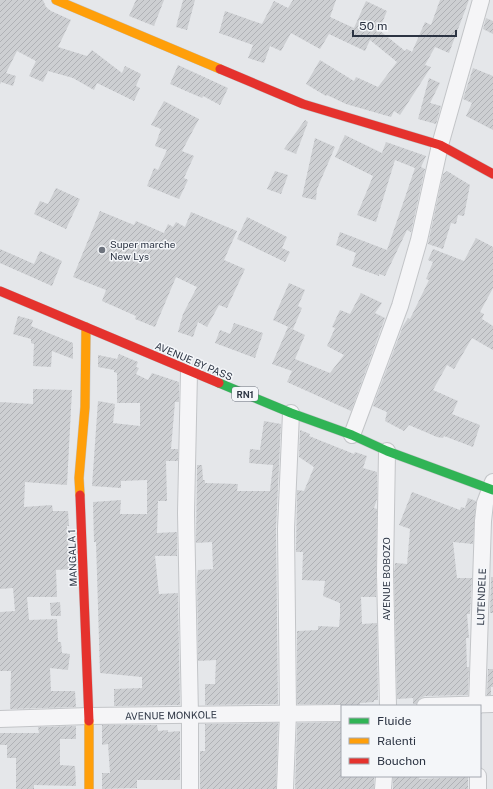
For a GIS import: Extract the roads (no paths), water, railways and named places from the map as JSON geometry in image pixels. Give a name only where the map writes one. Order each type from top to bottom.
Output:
[{"type":"main road","points":[[56,0],[303,104],[440,145],[493,174]]},
{"type":"main road","name":"AVENUE BY PASS","points":[[0,291],[189,372],[291,413],[352,435],[387,451],[492,487]]},
{"type":"main road","name":"MANGALA 1","points":[[86,327],[85,407],[79,478],[89,716],[89,789]]},
{"type":"street","points":[[352,435],[400,306],[419,240],[440,145],[481,0]]},
{"type":"street","points":[[189,372],[186,513],[190,789]]},
{"type":"street","points":[[285,789],[288,713],[286,529],[291,413]]},
{"type":"street","name":"AVENUE BOBOZO","points":[[387,451],[385,573],[388,705]]},
{"type":"street","name":"LUTENDELE","points":[[477,705],[483,521],[485,503],[492,487]]},
{"type":"street","points":[[481,706],[493,704]]},
{"type":"street","name":"AVENUE MONKOLE","points":[[0,719],[288,713],[341,714]]},
{"type":"street","points":[[383,789],[384,777]]},
{"type":"street","points":[[478,777],[478,789]]},
{"type":"place","name":"Super marche New Lys","points":[[102,250]]}]
